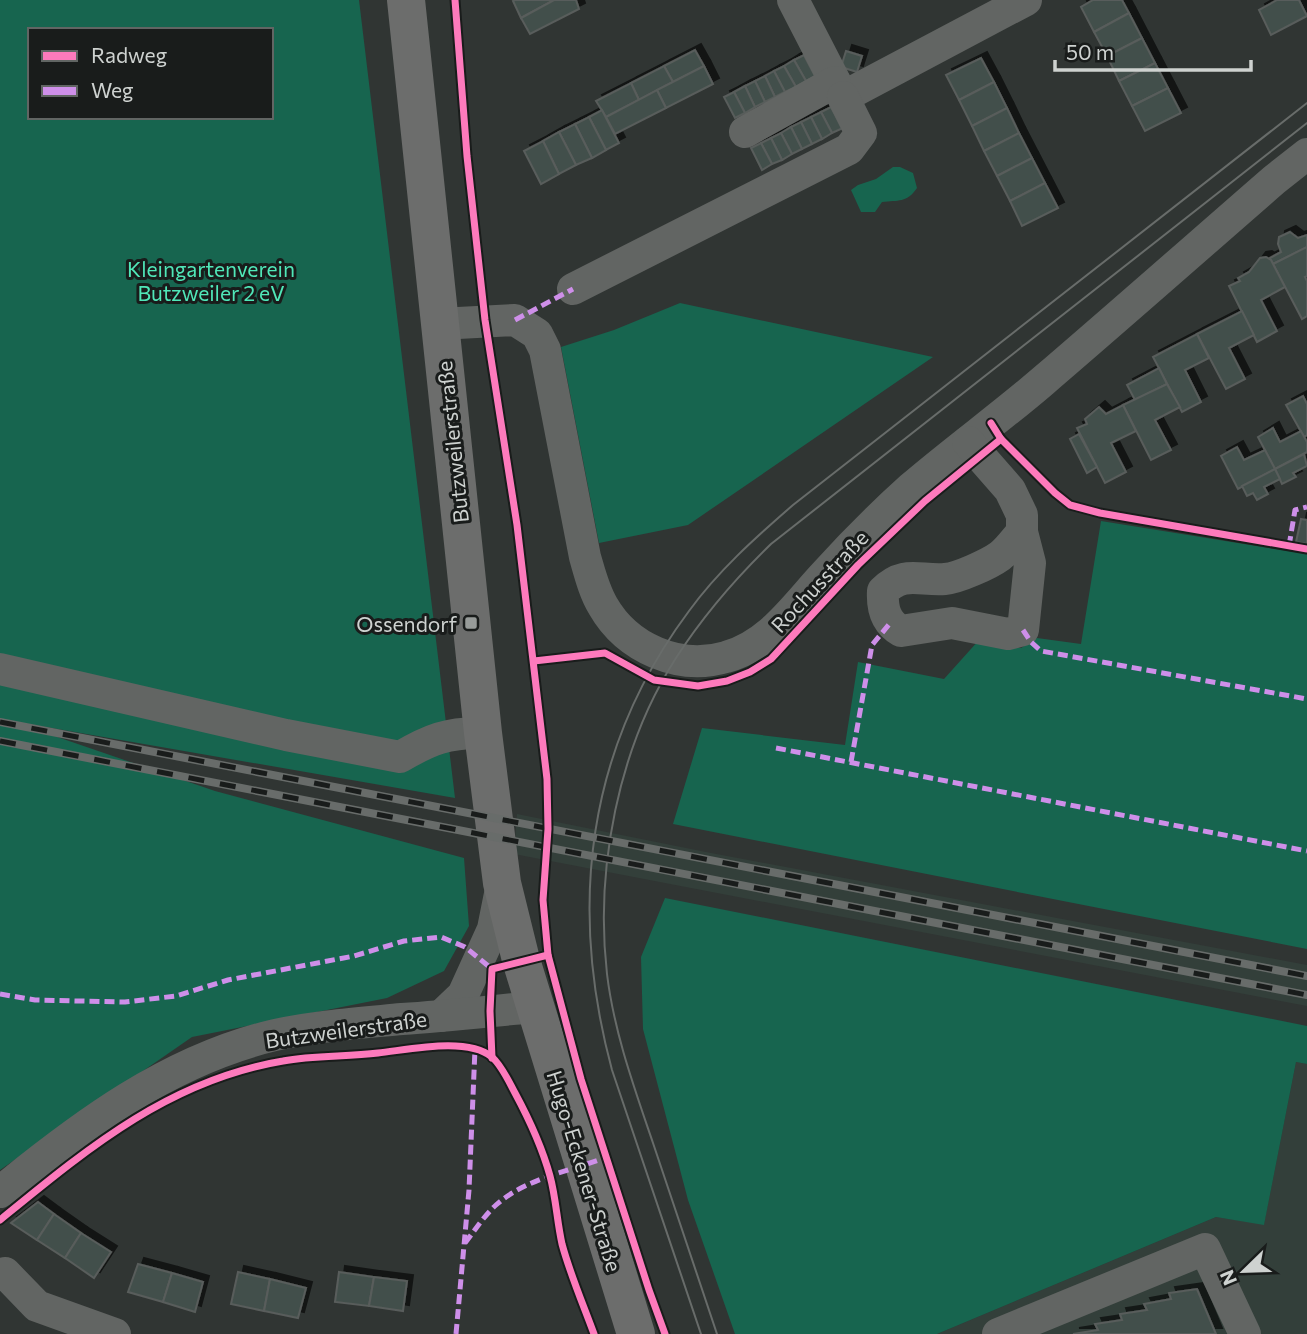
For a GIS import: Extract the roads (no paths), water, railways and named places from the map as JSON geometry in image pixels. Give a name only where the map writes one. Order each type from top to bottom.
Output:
[{"type":"main road","name":"Butzweilerstraße","points":[[406,0],[483,733],[502,883],[535,1007]]},
{"type":"main road","name":"Hugo-Eckener-Straße","points":[[535,1007],[636,1334]]},
{"type":"street","points":[[573,289],[849,149],[861,133],[793,0]]},
{"type":"street","points":[[745,132],[1026,0]]},
{"type":"street","name":"Rochusstraße","points":[[439,324],[515,320],[537,334],[545,349],[593,585],[603,606],[624,633],[638,644],[674,658],[706,661],[749,649],[769,634],[862,534],[911,488],[1042,382],[1307,154]]},
{"type":"street","points":[[968,442],[1010,490],[1022,515],[1030,563],[1023,630],[1008,634],[953,623],[901,631],[884,613],[883,591],[891,583],[914,577],[946,579],[968,572],[1000,556],[1023,532]]},
{"type":"street","points":[[0,669],[276,733],[400,757],[427,741],[458,733],[483,733]]},
{"type":"street","name":"Butzweilerstraße","points":[[441,1016],[463,995],[469,983],[493,929],[502,883]]},
{"type":"street","name":"Butzweilerstraße","points":[[0,1192],[56,1146],[101,1115],[153,1082],[213,1055],[275,1035],[357,1023],[535,1007]]},
{"type":"street","points":[[998,1334],[1205,1249],[1245,1334]]},
{"type":"street","points":[[5,1273],[37,1306],[115,1334]]},
{"type":"tram line","points":[[701,1334],[612,1070],[598,1009],[591,949],[590,890],[595,831],[608,774],[627,718],[654,664],[700,596],[765,530],[793,505],[1307,103]]},
{"type":"tram line","points":[[717,1334],[625,1059],[607,974],[605,893],[615,810],[639,731],[656,693],[686,642],[708,613],[771,544],[1307,123]]},
{"type":"railway","points":[[0,722],[1307,976]]},
{"type":"railway","points":[[0,741],[1307,995]]},
{"type":"place","name":"Ossendorf","points":[[471,623]]},
{"type":"park label","name":"Kleingartenverein Butzweiler 2 eV","points":[[211,280]]}]
